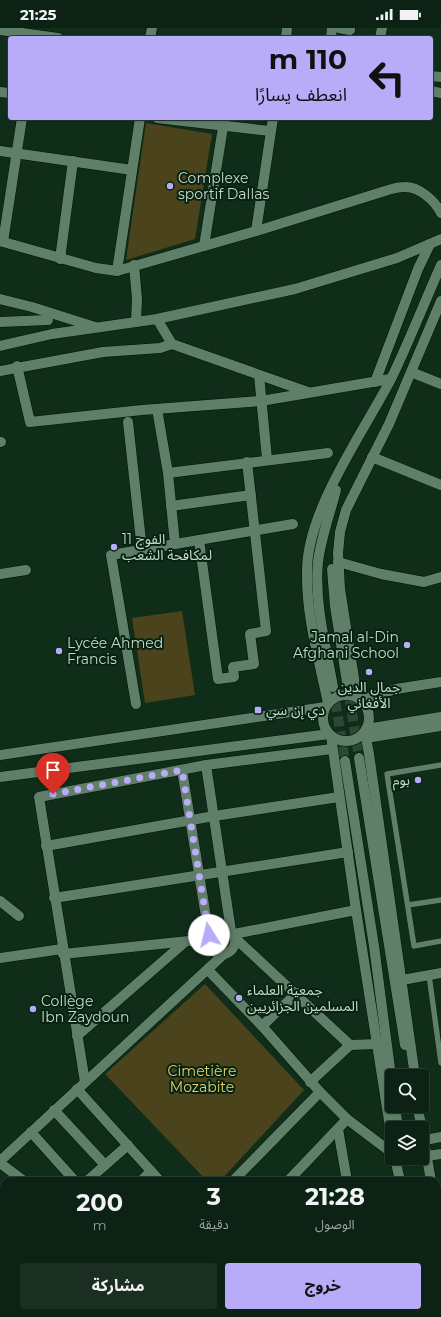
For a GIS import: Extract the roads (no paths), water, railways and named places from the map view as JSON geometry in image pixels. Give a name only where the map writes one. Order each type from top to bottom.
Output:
[{"type":"street","points":[[339,28],[350,30],[350,28]]},
{"type":"street","points":[[2,29],[34,36]]},
{"type":"street","points":[[22,120],[1,242],[96,268],[117,271],[405,186],[425,194],[438,207],[441,214]]},
{"type":"street","points":[[117,271],[140,120]]},
{"type":"street","points":[[171,120],[223,127],[270,131]]},
{"type":"street","points":[[256,231],[273,120]]},
{"type":"street","points":[[204,246],[223,127]]},
{"type":"street","points":[[0,151],[132,170]]},
{"type":"street","points":[[60,258],[73,161]]},
{"type":"street","points":[[0,346],[52,334],[157,320],[295,289],[354,272],[441,239]]},
{"type":"street","points":[[375,382],[418,269],[430,244]]},
{"type":"street","points":[[134,265],[137,299],[136,322]]},
{"type":"street","points":[[389,1121],[330,735],[323,724],[322,716],[326,705],[308,596],[306,571],[308,551],[317,522],[344,463],[390,379],[441,265]]},
{"type":"street","points":[[0,299],[32,307],[97,328]]},
{"type":"street","points":[[347,682],[335,606],[332,571],[335,537],[338,524],[372,457],[411,372],[441,301]]},
{"type":"street","points":[[32,307],[48,320],[52,334]]},
{"type":"street","points":[[0,322],[48,320]]},
{"type":"street","points":[[157,320],[172,344]]},
{"type":"street","points":[[0,371],[16,366],[103,352],[160,348],[172,344],[310,392]]},
{"type":"street","points":[[16,366],[30,422],[157,409],[261,401],[390,379]]},
{"type":"street","points":[[411,372],[441,384]]},
{"type":"street","points":[[259,375],[267,459]]},
{"type":"street","points":[[157,409],[168,473],[175,544]]},
{"type":"street","points":[[128,422],[142,550]]},
{"type":"street","points":[[168,473],[267,459],[328,453]]},
{"type":"street","points":[[372,457],[441,485]]},
{"type":"street","points":[[199,540],[218,679],[234,677],[232,667],[254,664],[250,634],[266,631],[247,462]]},
{"type":"street","points":[[333,687],[318,597],[317,580],[320,547],[344,463]]},
{"type":"street","points":[[171,506],[251,495]]},
{"type":"street","points":[[346,510],[340,532],[338,562],[340,589],[359,699],[367,709],[369,717],[365,734],[414,1069]]},
{"type":"street","points":[[136,704],[111,555],[293,524]]},
{"type":"street","points":[[338,562],[381,574],[424,582],[441,577]]},
{"type":"street","points":[[0,574],[26,570]]},
{"type":"street","points":[[0,755],[326,705],[338,695],[345,694],[359,699],[396,689],[441,682]]},
{"type":"street","points":[[0,777],[330,735],[343,741],[350,741],[365,734],[441,717]]},
{"type":"street","points":[[365,734],[441,726]]},
{"type":"street","points":[[156,1177],[128,1145],[81,1086],[77,1036],[39,797],[206,765],[332,749]]},
{"type":"street","points":[[359,758],[401,1025],[410,1069]]},
{"type":"street","points":[[345,761],[374,946],[390,1069]]},
{"type":"street","points":[[19,1177],[0,1162],[54,1110],[204,972],[234,947],[206,765]]},
{"type":"street","points":[[182,770],[209,937],[212,950],[224,954]]},
{"type":"street","points":[[46,846],[214,816],[339,797]]},
{"type":"street","points":[[54,898],[200,875],[222,870],[348,852]]},
{"type":"street","points":[[0,901],[18,916]]},
{"type":"street","points":[[233,934],[356,910]]},
{"type":"street","points":[[0,958],[63,951],[185,942],[209,937],[215,928],[219,927],[233,934],[350,1044],[377,1044]]},
{"type":"street","points":[[77,1036],[185,942]]},
{"type":"street","points":[[208,970],[262,1026],[310,1082],[347,1119],[385,1148]]},
{"type":"street","points":[[402,980],[441,973]]},
{"type":"street","points":[[262,1026],[296,993]]},
{"type":"street","points":[[310,1082],[350,1044]]},
{"type":"street","points":[[237,1177],[320,1092]]},
{"type":"street","points":[[54,1110],[105,1165]]},
{"type":"street","points":[[292,1177],[347,1119]]},
{"type":"street","points":[[338,1129],[346,1177]]},
{"type":"street","points":[[31,1132],[71,1177]]},
{"type":"street","points":[[429,1139],[441,1137]]},
{"type":"street","points":[[92,1177],[128,1145]]},
{"type":"street","points":[[429,1156],[441,1154]]},
{"type":"street","points":[[399,1165],[400,1177]]},
{"type":"street","points":[[400,1165],[403,1177]]},
{"type":"street","points":[[428,1165],[430,1177]]},
{"type":"street","points":[[146,1177],[152,1172]]},
{"type":"lane","points":[[441,765],[387,774],[414,946],[441,941]]},
{"type":"lane","points":[[408,905],[441,900]]},
{"type":"lane","points":[[429,975],[441,1063]]},
{"type":"tunnel","points":[[347,682],[359,758]]},
{"type":"tunnel","points":[[333,687],[345,761]]},
{"type":"place","name":"Complexe sportif Dallas","points":[[170,186]]},
{"type":"place","name":"الفوج 11 لمكافحة الشعب","points":[[114,547]]},
{"type":"place","name":"Jamal al-Din Afghani School","points":[[407,645]]},
{"type":"place","name":"Lycée Ahmed Francis","points":[[59,651]]},
{"type":"place","name":"جمال الدين الأفغاني","points":[[369,672]]},
{"type":"place","name":"دي إن سي","points":[[258,710]]},
{"type":"place","name":"بوم","points":[[418,780]]},
{"type":"place","name":"جمعية العلماء المسلمين الجزائريين","points":[[239,998]]},
{"type":"place","name":"Collège Ibn Zaydoun","points":[[33,1009]]},
{"type":"park label","name":"Cimetière Mozabite","points":[[202,1080]]}]
